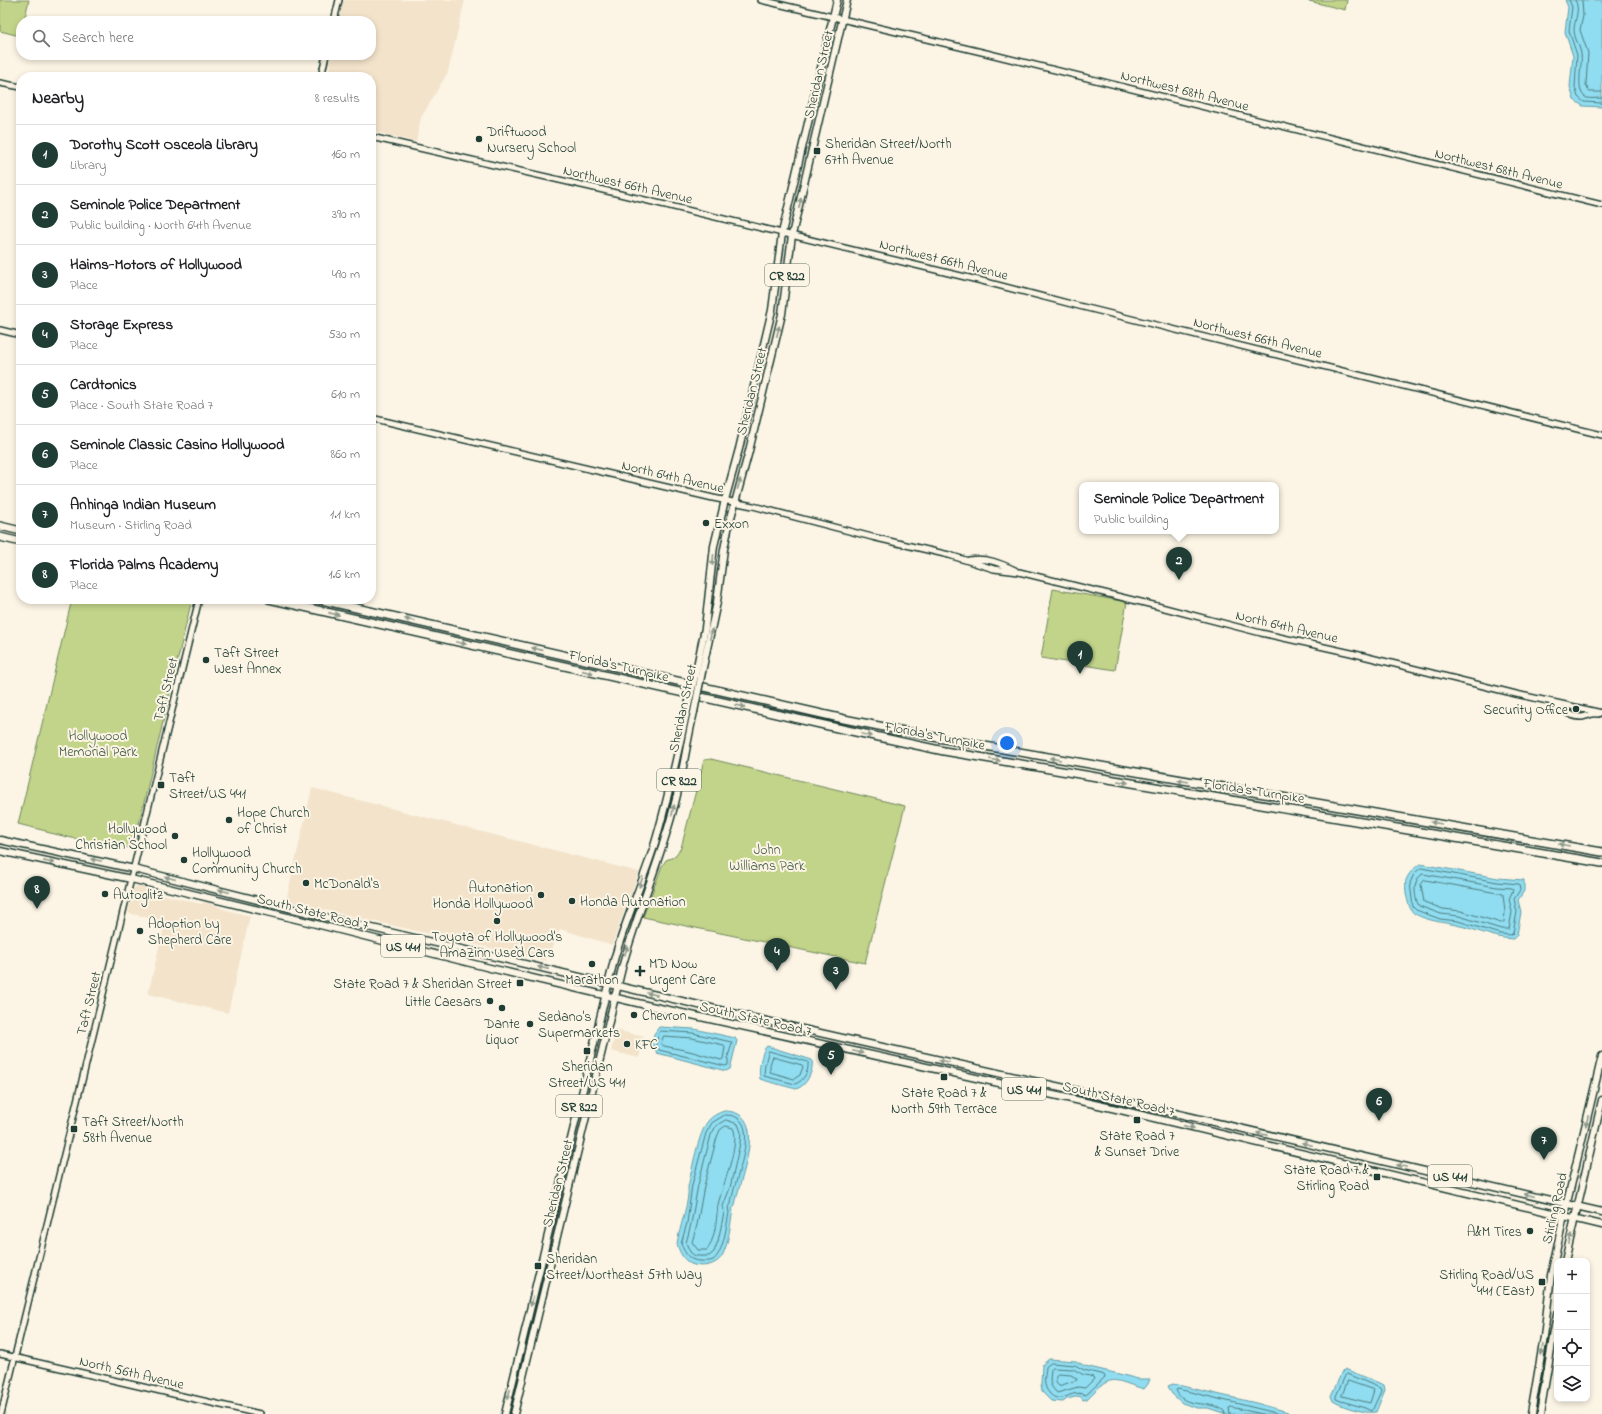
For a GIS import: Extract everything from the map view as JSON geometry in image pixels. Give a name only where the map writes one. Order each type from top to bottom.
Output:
[{"type":"highway","points":[[0,526],[16,530]]},
{"type":"highway","points":[[0,537],[16,541]]},
{"type":"highway","name":"Florida's Turnpike","points":[[291,604],[944,751],[1602,863]]},
{"type":"highway","name":"Florida's Turnpike","points":[[339,604],[837,717],[944,739],[1602,852]]},
{"type":"main road","name":"Sheridan Street","points":[[699,672],[714,546],[725,500],[740,449],[772,310],[782,233],[837,0]]},
{"type":"main road","name":"Sheridan Street","points":[[514,1414],[615,997],[633,929],[650,885],[673,812],[699,672],[717,602],[724,549],[734,502],[749,451],[782,314],[792,235],[847,0]]},
{"type":"main road","name":"Sheridan Street","points":[[504,1414],[608,984],[625,925],[653,850],[691,711]]},
{"type":"main road","name":"South State Road 7","points":[[0,840],[134,869],[351,923],[608,984],[1602,1212]]},
{"type":"main road","points":[[11,853],[15,848],[24,845]]},
{"type":"main road","name":"South State Road 7","points":[[0,851],[131,879],[237,904],[493,968],[751,1029],[1112,1108],[1602,1225]]},
{"type":"main road","points":[[237,904],[242,902],[247,897]]},
{"type":"main road","points":[[258,909],[262,905],[269,903]]},
{"type":"main road","points":[[338,929],[346,928],[351,923]]},
{"type":"main road","points":[[370,937],[374,933],[384,930]]},
{"type":"main road","points":[[493,968],[499,965],[503,959]]},
{"type":"main road","points":[[751,1029],[761,1023],[772,1022]]},
{"type":"main road","name":"Stirling Road","points":[[1531,1414],[1545,1330],[1552,1275],[1564,1215],[1602,1056]]},
{"type":"main road","name":"Stirling Road","points":[[1566,1258],[1602,1100]]},
{"type":"main road","points":[[1230,1136],[1234,1132],[1244,1130]]},
{"type":"main road","points":[[1324,1159],[1334,1155],[1334,1151]]},
{"type":"main road","points":[[1417,1181],[1426,1178],[1432,1172]]},
{"type":"main road","points":[[1545,1330],[1550,1334],[1553,1344]]},
{"type":"main road","points":[[1540,1414],[1555,1330]]},
{"type":"street","points":[[335,16],[339,0]]},
{"type":"street","name":"Northwest 68th Avenue","points":[[761,0],[833,16],[1602,205]]},
{"type":"street","points":[[322,72],[325,60]]},
{"type":"street","points":[[0,82],[16,86]]},
{"type":"street","name":"Northwest 66th Avenue","points":[[376,138],[792,235],[1602,435]]},
{"type":"street","points":[[0,330],[16,334]]},
{"type":"street","name":"North 64th Avenue","points":[[376,419],[734,502],[969,560],[994,569],[1019,572],[1261,633],[1602,713]]},
{"type":"street","name":"Taft Street","points":[[1,1414],[198,604]]},
{"type":"street","name":"North 64th Avenue","points":[[1550,701],[1566,712],[1576,716],[1583,717],[1602,713]]},
{"type":"street","name":"North 56th Avenue","points":[[0,1354],[241,1412],[255,1414]]},
{"type":"shaded area","points":[[343,0],[465,0],[448,72],[421,118],[416,142],[376,132],[376,72],[329,72],[330,60],[376,60],[376,16],[339,16]]},
{"type":"shaded area","points":[[312,788],[639,872],[612,945],[560,929],[546,961],[286,901]]},
{"type":"shaded area","points":[[137,886],[157,893],[201,904],[205,902],[223,909],[250,916],[228,1013],[148,994],[165,922],[128,913],[134,888]]},
{"type":"shaded area","name":"KFC","points":[[616,1030],[644,1037],[639,1058],[611,1051]]},
{"type":"green space","points":[[0,0],[29,0],[25,16],[16,16],[16,35],[0,31]]},
{"type":"green space","points":[[1305,0],[1347,0],[1345,10]]},
{"type":"green space","points":[[1053,589],[1127,602],[1115,670],[1041,658]]},
{"type":"green space","name":"Hollywood Memorial Park","points":[[71,604],[191,604],[133,849],[107,843],[106,846],[18,824]]},
{"type":"green space","name":"John Williams Park","points":[[711,759],[905,806],[865,963],[643,917],[662,866],[666,860],[674,857],[681,848],[704,760]]},
{"type":"water","points":[[1565,0],[1602,0],[1602,107],[1583,106],[1574,100],[1570,87],[1573,56],[1565,32],[1568,7]]},
{"type":"water","points":[[1420,864],[1498,878],[1524,880],[1524,891],[1518,900],[1521,912],[1517,935],[1513,939],[1498,937],[1463,927],[1430,920],[1415,914],[1410,908],[1406,893],[1406,880],[1413,869]]},
{"type":"water","points":[[659,1027],[694,1029],[735,1038],[737,1041],[730,1069],[726,1071],[657,1053],[652,1045],[654,1034]]},
{"type":"water","points":[[767,1046],[812,1060],[811,1073],[803,1085],[796,1089],[760,1079],[760,1061]]},
{"type":"water","points":[[724,1111],[738,1114],[746,1122],[749,1134],[749,1149],[735,1206],[732,1209],[729,1234],[722,1256],[712,1264],[699,1266],[691,1264],[686,1260],[677,1244],[686,1207],[693,1162],[701,1134],[710,1119]]},
{"type":"water","points":[[1049,1359],[1076,1361],[1085,1366],[1138,1379],[1150,1379],[1144,1389],[1113,1380],[1102,1385],[1087,1399],[1083,1400],[1080,1396],[1067,1399],[1063,1402],[1051,1401],[1042,1392],[1041,1384],[1042,1365]]},
{"type":"water","points":[[1345,1369],[1384,1385],[1385,1390],[1376,1412],[1354,1410],[1333,1401],[1331,1396],[1342,1372]]},
{"type":"water","points":[[1173,1384],[1256,1403],[1288,1412],[1289,1414],[1226,1414],[1208,1408],[1197,1408],[1182,1403],[1172,1394],[1168,1386]]},
{"type":"place","name":"Driftwood Nursery School","points":[[479,139]]},
{"type":"place","name":"Sheridan Street/North 67th Avenue","points":[[817,151]]},
{"type":"place","name":"Exxon","points":[[706,523]]},
{"type":"place","name":"Seminole Police Department","points":[[1179,580]]},
{"type":"place","name":"Taft Street West Annex","points":[[206,660]]},
{"type":"place","name":"Dorothy Scott Osceola Library","points":[[1080,674]]},
{"type":"place","name":"Security Office","points":[[1576,709]]},
{"type":"place","name":"Taft Street/US 441","points":[[161,785]]},
{"type":"place","name":"Hope Church of Christ","points":[[229,820]]},
{"type":"place","name":"Hollywood Christian School","points":[[175,836]]},
{"type":"place","name":"Hollywood Community Church","points":[[184,860]]},
{"type":"place","name":"McDonald's","points":[[306,883]]},
{"type":"place","name":"Autoglitz","points":[[105,894]]},
{"type":"place","name":"Autonation Honda Hollywood","points":[[541,895]]},
{"type":"place","name":"Honda Autonation","points":[[572,901]]},
{"type":"place","name":"Florida Palms Academy","points":[[37,909]]},
{"type":"place","name":"Toyota of Hollywood's AmaZinn Used Cars","points":[[497,921]]},
{"type":"place","name":"Adoption by Shepherd Care","points":[[140,931]]},
{"type":"place","name":"Marathon","points":[[592,964]]},
{"type":"place","name":"MD Now Urgent Care","points":[[640,971]]},
{"type":"place","name":"Storage Express","points":[[777,971]]},
{"type":"place","name":"State Road 7 & Sheridan Street","points":[[520,983]]},
{"type":"place","name":"Haims-Motors of Hollywood","points":[[836,990]]},
{"type":"place","name":"Little Caesars","points":[[490,1001]]},
{"type":"place","name":"Dante Liquor","points":[[502,1008]]},
{"type":"place","name":"Chevron","points":[[634,1015]]},
{"type":"place","name":"Sedano's Supermarkets","points":[[530,1024]]},
{"type":"place","name":"KFC","points":[[627,1044]]},
{"type":"place","name":"Sheridan Street/US 441","points":[[587,1051]]},
{"type":"place","name":"Cardtonics","points":[[831,1075]]},
{"type":"place","name":"State Road 7 & North 59th Terrace","points":[[944,1077]]},
{"type":"place","name":"State Road 7 & Sunset Drive","points":[[1137,1120]]},
{"type":"place","name":"Seminole Classic Casino Hollywood","points":[[1379,1121]]},
{"type":"place","name":"Taft Street/North 58th Avenue","points":[[74,1129]]},
{"type":"place","name":"Anhinga Indian Museum","points":[[1544,1160]]},
{"type":"place","name":"State Road 7 & Stirling Road","points":[[1377,1177]]},
{"type":"place","name":"A&M Tires","points":[[1530,1231]]},
{"type":"place","name":"Sheridan Street/Northeast 57th Way","points":[[538,1266]]},
{"type":"place","name":"Stirling Road/US 441 (East)","points":[[1542,1282]]}]
